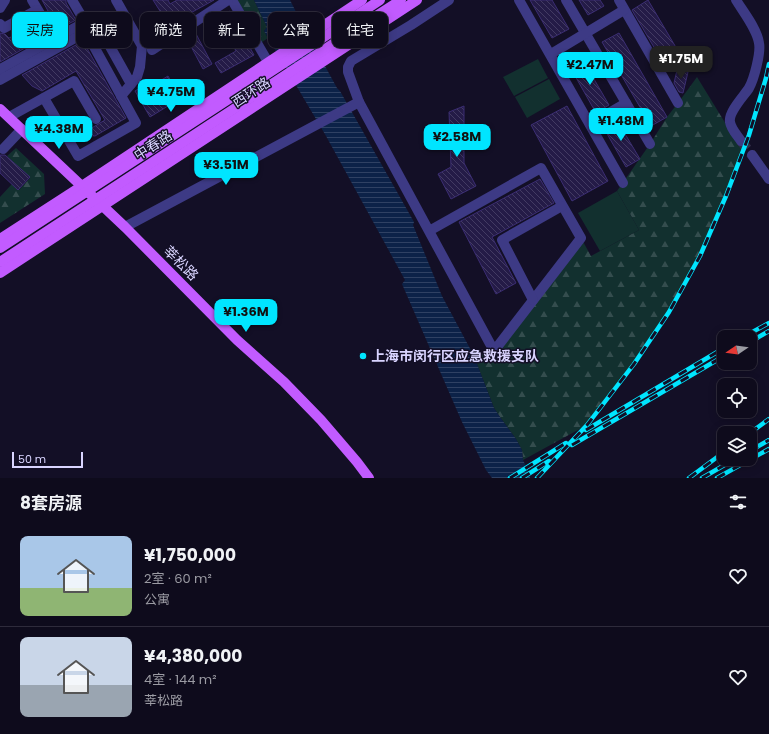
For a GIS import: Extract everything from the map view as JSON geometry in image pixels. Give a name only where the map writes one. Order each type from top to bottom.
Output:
[{"type":"main road","name":"西环路","points":[[0,239],[362,0]]},
{"type":"main road","name":"中春路","points":[[0,248],[380,0]]},
{"type":"main road","name":"中春路","points":[[0,262],[401,0]]},
{"type":"main road","name":"西环路","points":[[0,273],[417,0]]},
{"type":"main road","name":"莘松路","points":[[0,109],[103,205],[237,340],[284,382],[321,420],[369,478]]},
{"type":"street","points":[[0,8],[5,0]]},
{"type":"street","points":[[0,24],[4,28],[38,10],[32,0]]},
{"type":"street","points":[[68,31],[85,22],[72,0]]},
{"type":"street","points":[[116,0],[142,46],[140,67],[137,77],[121,96]]},
{"type":"street","points":[[152,50],[228,0]]},
{"type":"street","points":[[232,0],[270,61]]},
{"type":"street","points":[[429,231],[541,168],[580,238],[494,351],[429,231],[355,104],[348,72],[351,61],[449,0]]},
{"type":"street","points":[[519,0],[623,183]]},
{"type":"street","points":[[566,0],[650,144]]},
{"type":"street","points":[[619,0],[678,103]]},
{"type":"street","points":[[736,0],[755,31],[760,48],[751,82],[748,89],[736,105],[729,121],[732,128],[741,140]]},
{"type":"street","points":[[551,54],[624,10]]},
{"type":"street","points":[[0,80],[76,38]]},
{"type":"street","points":[[0,70],[38,48]]},
{"type":"street","points":[[44,98],[78,156],[136,123],[95,48]]},
{"type":"street","points":[[111,48],[131,84]]},
{"type":"street","points":[[8,117],[74,81],[96,119]]},
{"type":"street","points":[[590,124],[626,103]]},
{"type":"street","points":[[125,227],[355,104]]},
{"type":"street","points":[[3,149],[22,130]]},
{"type":"street","points":[[752,155],[769,179]]},
{"type":"street","points":[[533,300],[502,240],[562,206]]},
{"type":"green space","points":[[232,0],[254,0],[260,12],[239,12]]},
{"type":"green space","points":[[260,12],[267,27],[264,31],[268,38],[260,44]]},
{"type":"green space","points":[[538,59],[548,78],[514,96],[503,77]]},
{"type":"green space","points":[[697,77],[743,152],[700,256],[669,312],[634,364],[587,425],[523,460],[522,450],[516,439],[494,408],[474,356],[494,351],[581,238],[591,256],[639,230],[617,191],[667,117]]},
{"type":"green space","points":[[549,79],[560,99],[527,118],[515,97]]},
{"type":"green space","points":[[16,148],[44,174],[45,194],[0,223],[0,197],[12,184],[19,190],[30,178],[7,156]]},
{"type":"green space","points":[[617,191],[639,230],[600,251],[578,213]]},
{"type":"water","points":[[254,0],[290,0],[296,12],[268,12],[268,38],[264,31],[267,27]]},
{"type":"water","points":[[274,48],[315,48],[414,222],[413,225],[442,296],[474,356],[494,408],[522,450],[523,460],[530,478],[492,478],[486,470],[462,422],[402,284],[405,280],[326,136]]},
{"type":"building","points":[[42,0],[66,0],[66,3],[76,20],[68,24],[68,12],[49,12]]},
{"type":"building","points":[[153,0],[168,0],[170,4],[177,0],[214,0],[192,12],[158,12],[160,11]]},
{"type":"building","points":[[530,0],[552,0],[569,29],[552,38]]},
{"type":"building","points":[[579,0],[600,0],[604,6],[588,15]]},
{"type":"building","points":[[648,0],[684,61],[668,71],[632,10]]},
{"type":"building","points":[[0,33],[5,34],[9,38],[12,36],[12,48],[25,48],[0,62]]},
{"type":"building","points":[[619,33],[667,117],[651,126],[602,42]]},
{"type":"building","points":[[196,34],[212,64],[203,69],[192,48],[196,48]]},
{"type":"building","points":[[76,45],[76,48],[87,48],[126,118],[95,136],[80,135],[105,120],[76,71],[42,91],[32,86],[22,75]]},
{"type":"building","points":[[234,48],[250,48],[254,55],[221,73],[215,63],[236,51]]},
{"type":"building","points":[[583,60],[609,105],[596,113],[570,67]]},
{"type":"building","points":[[677,70],[688,72],[683,93],[679,92],[674,83]]},
{"type":"building","points":[[168,76],[181,98],[150,117],[135,91],[146,84],[148,88]]},
{"type":"building","points":[[464,106],[464,163],[476,186],[451,199],[438,174],[451,167],[449,112]]},
{"type":"building","points":[[567,106],[608,181],[572,201],[531,125]]},
{"type":"building","points":[[615,117],[640,159],[626,167],[602,125]]},
{"type":"building","points":[[0,155],[5,155],[30,177],[18,190],[0,173]]},
{"type":"building","points":[[540,179],[554,203],[492,237],[516,283],[496,294],[459,222]]},
{"type":"tunnel","points":[[741,141],[752,155]]},
{"type":"railway","points":[[537,478],[587,425],[634,364],[669,312],[700,256],[726,196],[749,135],[769,64]]},
{"type":"railway","points":[[756,330],[769,323]]},
{"type":"railway","points":[[757,338],[769,331]]},
{"type":"railway","points":[[586,430],[717,352]]},
{"type":"railway","points":[[572,445],[717,360]]},
{"type":"railway","points":[[757,428],[769,419]]},
{"type":"railway","points":[[757,447],[769,440]]},
{"type":"railway","points":[[510,478],[566,443]]},
{"type":"railway","points":[[717,478],[769,449]]},
{"type":"railway","points":[[689,478],[717,457]]},
{"type":"railway","points":[[522,478],[549,461]]},
{"type":"railway","points":[[702,478],[723,466]]},
{"type":"place","name":"上海市闵行区应急救援支队","points":[[363,356]]}]
